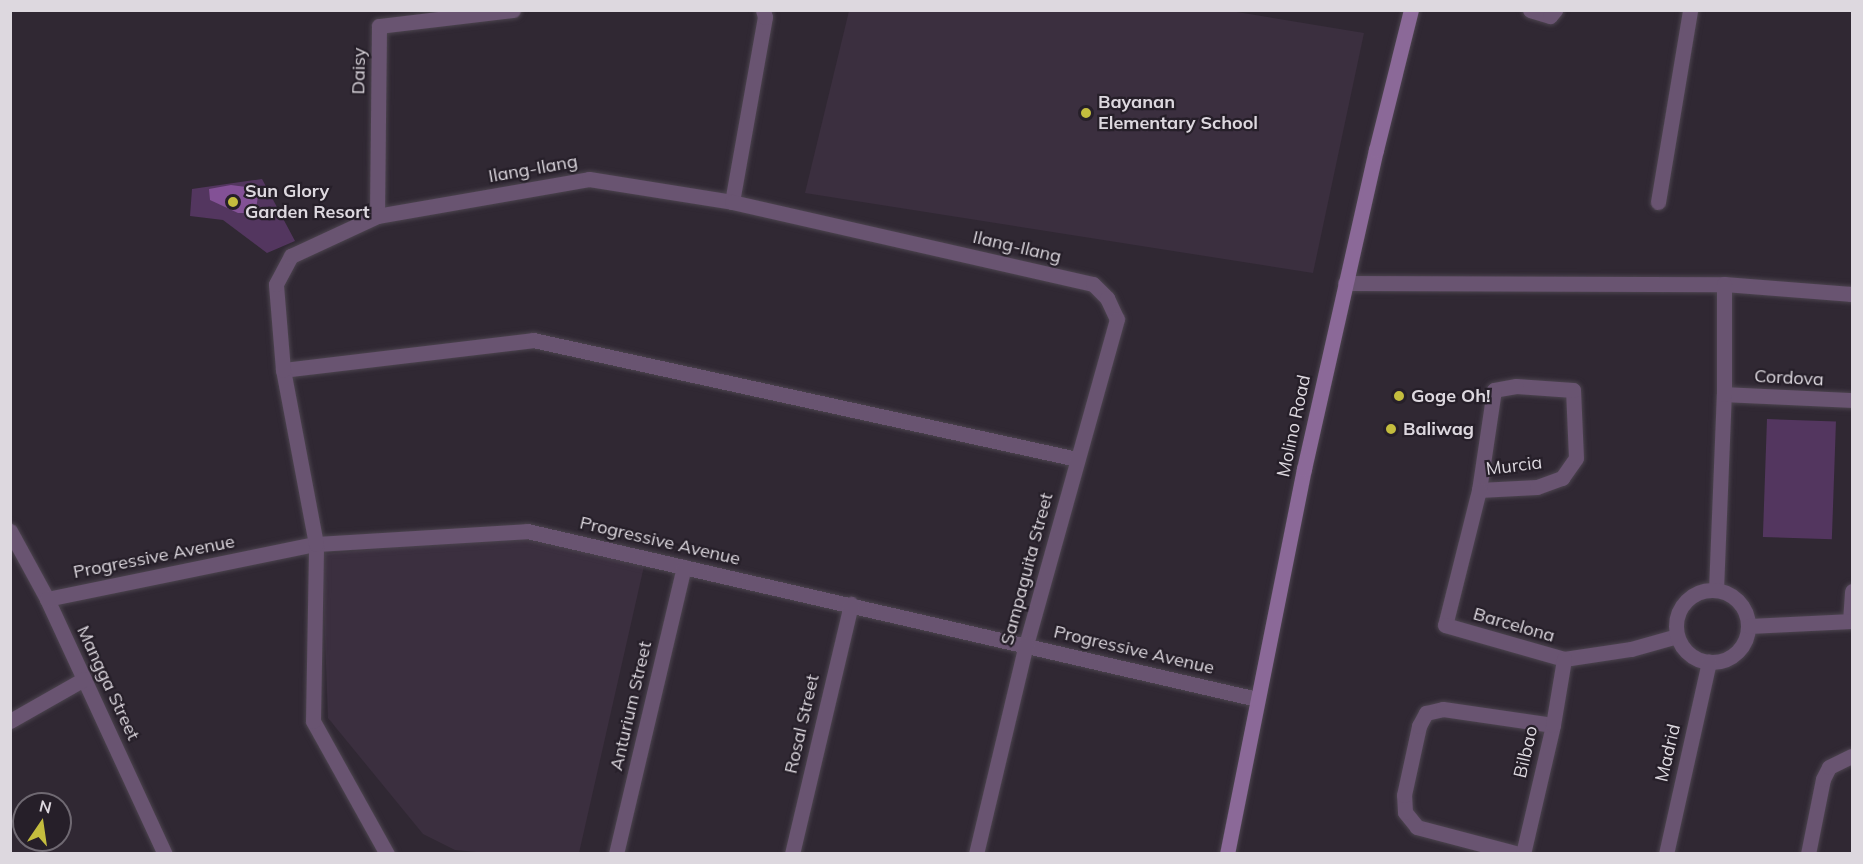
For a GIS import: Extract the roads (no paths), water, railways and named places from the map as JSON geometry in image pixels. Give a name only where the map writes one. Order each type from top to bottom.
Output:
[{"type":"main road","name":"Molino Road","points":[[1227,854],[1304,469],[1411,10]]},
{"type":"street","name":"Daisy","points":[[376,216],[379,26],[513,10]]},
{"type":"street","points":[[732,202],[765,17],[763,10]]},
{"type":"street","points":[[1530,10],[1550,16],[1555,10]]},
{"type":"street","points":[[1658,202],[1690,10]]},
{"type":"street","name":"Ilang-Ilang","points":[[387,854],[313,722],[316,544],[283,370],[276,284],[291,256],[376,216],[589,179],[732,202],[1093,284],[1107,298]]},
{"type":"street","points":[[1346,283],[1724,284],[1852,294]]},
{"type":"street","points":[[1716,590],[1725,394],[1724,284]]},
{"type":"street","name":"Sampaguita Street","points":[[976,854],[1026,644],[1117,319],[1107,298]]},
{"type":"street","points":[[283,370],[533,340],[1077,459]]},
{"type":"street","name":"Murcia","points":[[1516,386],[1573,390],[1576,458],[1562,478],[1537,487],[1479,490],[1494,390],[1516,386]]},
{"type":"street","name":"Cordova","points":[[1725,394],[1852,400]]},
{"type":"street","name":"Barcelona","points":[[1479,490],[1445,625],[1564,659],[1631,649],[1677,636]]},
{"type":"street","name":"Mangga Street","points":[[10,531],[47,599],[165,854]]},
{"type":"street","name":"Progressive Avenue","points":[[47,599],[316,544],[526,531],[1026,644],[1257,699]]},
{"type":"street","name":"Anturium Street","points":[[616,854],[684,567]]},
{"type":"street","points":[[1716,590],[1726,593],[1743,606],[1749,626],[1741,648],[1732,657],[1709,662],[1689,653],[1677,636],[1677,616],[1681,607],[1696,594],[1716,590]]},
{"type":"street","points":[[1749,626],[1851,621],[1852,591]]},
{"type":"street","name":"Rosal Street","points":[[792,854],[851,604]]},
{"type":"street","name":"Bilbao","points":[[1521,854],[1552,725],[1564,659]]},
{"type":"street","name":"Madrid","points":[[1666,854],[1709,662]]},
{"type":"street","points":[[10,721],[84,679]]},
{"type":"street","points":[[1521,854],[1417,826],[1405,812],[1404,795],[1419,726],[1426,713],[1443,709],[1552,725]]},
{"type":"street","points":[[1808,854],[1823,779],[1829,767],[1852,756]]},
{"type":"place","name":"Bayanan Elementary School","points":[[1086,113]]},
{"type":"place","name":"Sun Glory Garden Resort","points":[[233,202]]},
{"type":"place","name":"Goge Oh!","points":[[1399,396]]},
{"type":"place","name":"Baliwag","points":[[1391,429]]}]
